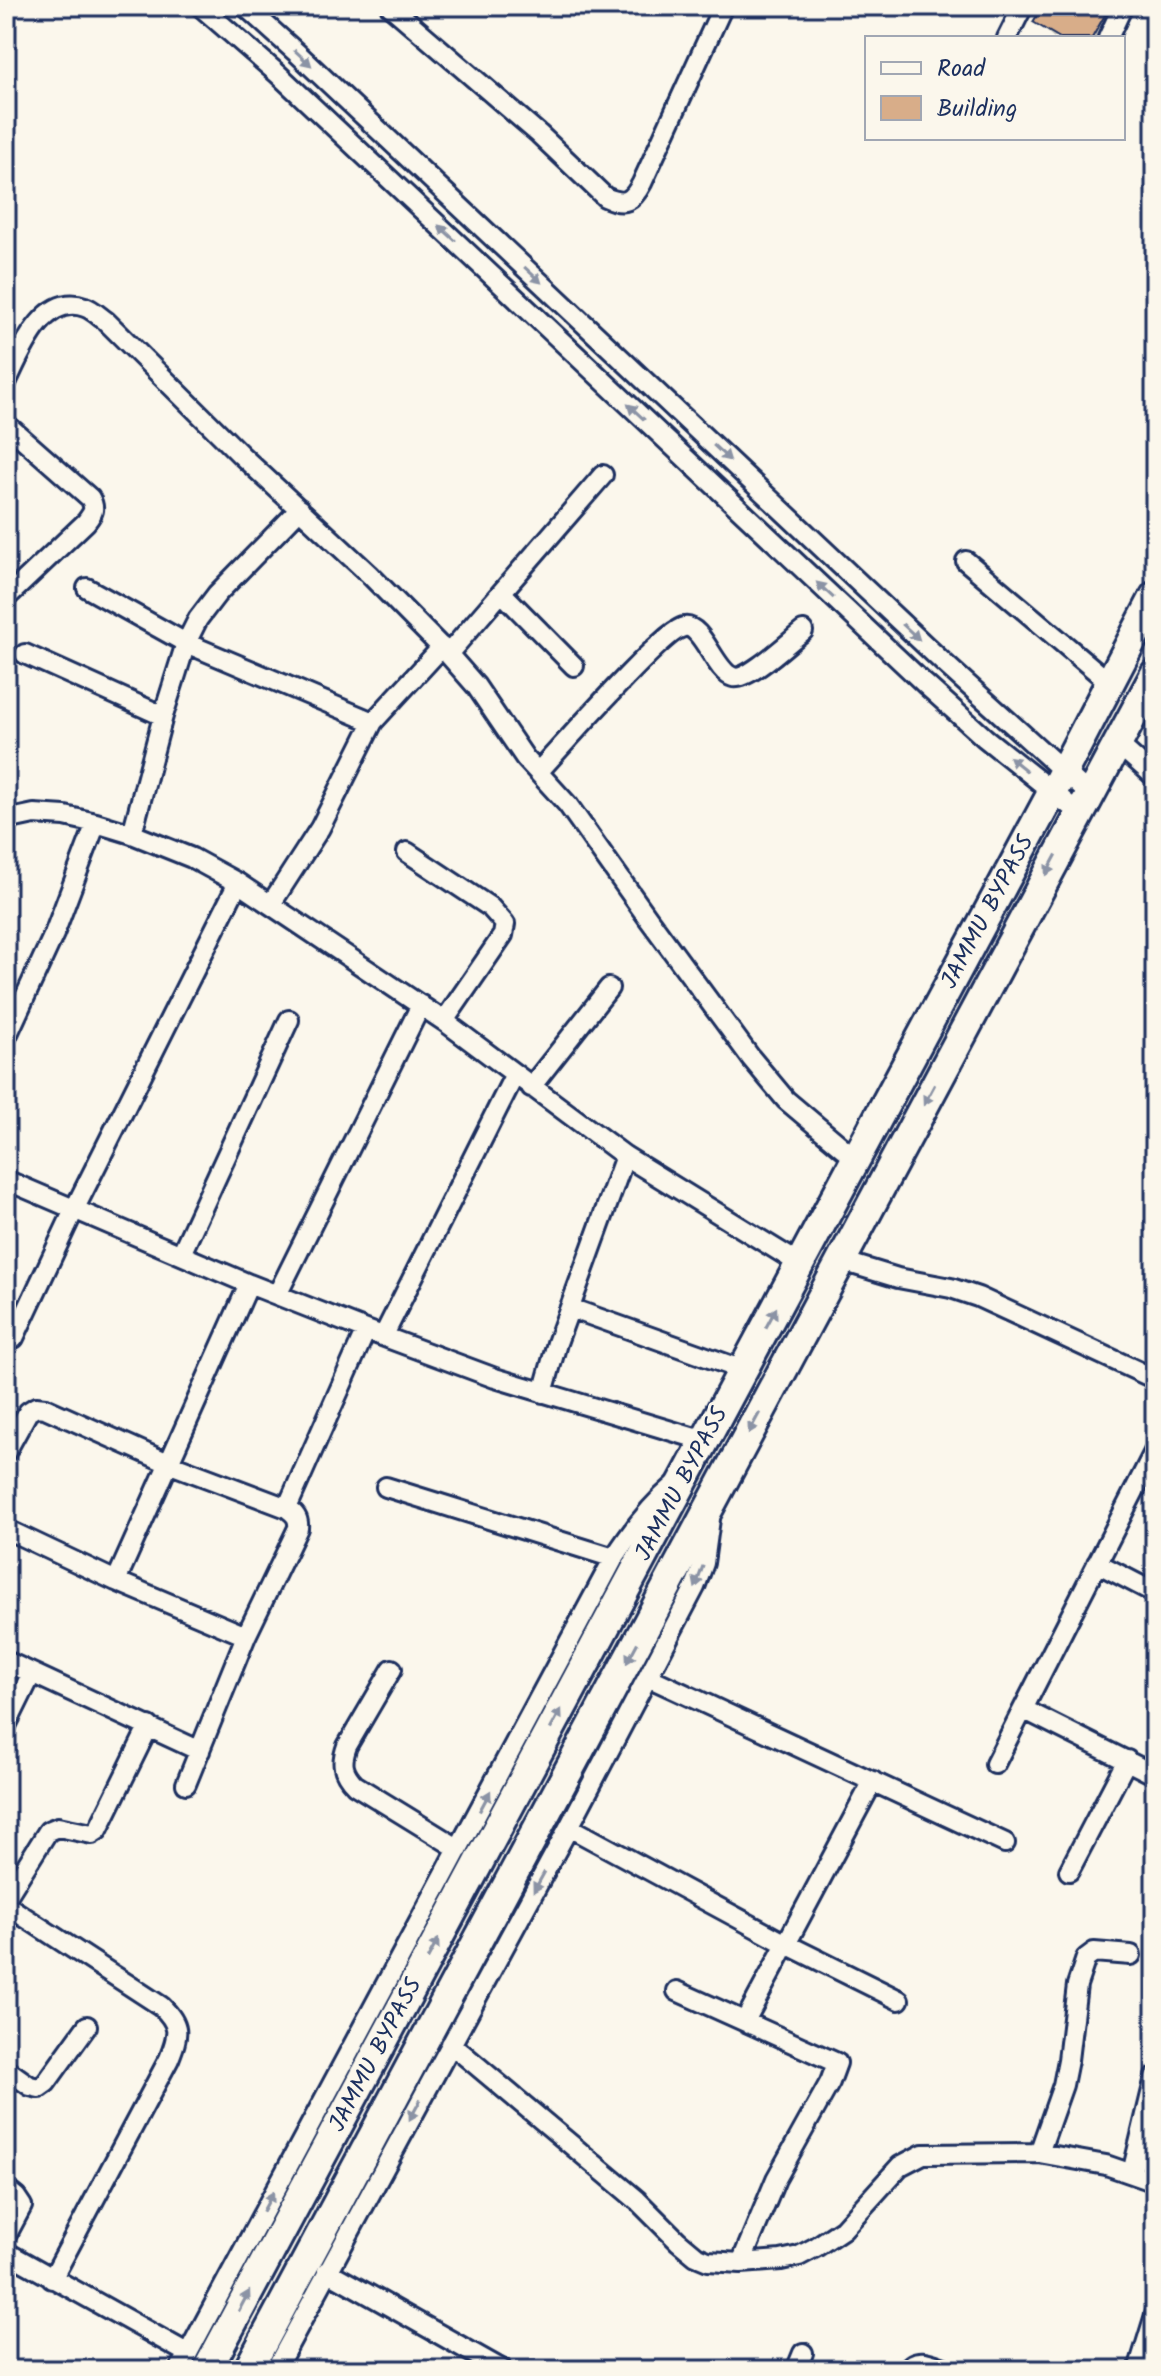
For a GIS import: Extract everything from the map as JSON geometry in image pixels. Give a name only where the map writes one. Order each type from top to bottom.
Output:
[{"type":"highway","name":"JAMMU BYPASS","points":[[191,2364],[686,1476],[1155,596]]},
{"type":"highway","name":"JAMMU BYPASS","points":[[248,2370],[1155,674]]},
{"type":"street","points":[[200,6],[278,74],[925,684],[985,738],[1058,782]]},
{"type":"street","points":[[245,6],[944,663],[1058,782],[1084,804]]},
{"type":"street","points":[[390,6],[506,104],[605,197],[618,203],[628,201],[642,183],[723,6]]},
{"type":"street","points":[[1008,36],[1023,6]]},
{"type":"street","points":[[1109,36],[1123,6]]},
{"type":"street","points":[[9,370],[35,327],[52,311],[68,304],[87,307],[106,321],[445,650],[476,686],[508,737],[568,805],[703,994],[777,1090],[804,1117],[856,1159]]},
{"type":"street","points":[[6,424],[90,498],[94,505],[93,513],[86,522],[6,598]]},
{"type":"street","points":[[271,904],[320,828],[373,722],[502,593],[603,475]]},
{"type":"street","points":[[132,834],[163,716],[186,643],[198,619],[217,594],[300,509]]},
{"type":"street","points":[[966,561],[1110,683]]},
{"type":"street","points":[[87,588],[186,643],[373,722]]},
{"type":"street","points":[[502,593],[574,666]]},
{"type":"street","points":[[538,772],[642,660],[683,626],[691,627],[697,633],[724,671],[734,678],[743,677],[754,670],[803,631]]},
{"type":"street","points":[[25,654],[163,716]]},
{"type":"street","points":[[1117,743],[1155,777]]},
{"type":"street","points":[[6,820],[34,814],[65,816],[96,823],[192,858],[238,883],[444,1021],[625,1156],[800,1264]]},
{"type":"street","points":[[6,1038],[54,934],[96,823]]},
{"type":"street","points":[[407,852],[490,907],[505,924],[503,935],[444,1021]]},
{"type":"street","points":[[14,1338],[74,1210],[238,883]]},
{"type":"street","points":[[531,1087],[609,988]]},
{"type":"street","points":[[277,1295],[421,1005]]},
{"type":"street","points":[[181,1254],[289,1020]]},
{"type":"street","points":[[287,1508],[375,1332],[515,1074]]},
{"type":"street","points":[[543,1393],[625,1156]]},
{"type":"street","points":[[6,1180],[249,1284],[495,1378],[705,1441]]},
{"type":"street","points":[[842,1261],[978,1297],[1155,1379]]},
{"type":"street","points":[[116,1581],[249,1284]]},
{"type":"street","points":[[570,1308],[743,1370]]},
{"type":"street","points":[[6,1452],[28,1412],[36,1407],[45,1408],[168,1463],[287,1508],[299,1521],[246,1636],[186,1784]]},
{"type":"street","points":[[995,1764],[1155,1450]]},
{"type":"street","points":[[6,2252],[191,2364],[614,1558],[656,1501],[686,1476]]},
{"type":"street","points":[[386,1487],[614,1558]]},
{"type":"street","points":[[275,2370],[569,1827],[695,1587],[704,1563],[713,1501]]},
{"type":"street","points":[[6,1529],[116,1581],[246,1636]]},
{"type":"street","points":[[1097,1563],[1155,1593]]},
{"type":"street","points":[[6,1661],[200,1751]]},
{"type":"street","points":[[392,1669],[347,1746],[343,1758],[346,1777],[459,1849]]},
{"type":"street","points":[[6,1726],[32,1673]]},
{"type":"street","points":[[648,1677],[1005,1843]]},
{"type":"street","points":[[1023,1709],[1155,1775]]},
{"type":"street","points":[[6,1898],[48,1831],[58,1827],[92,1834],[98,1830],[149,1726]]},
{"type":"street","points":[[1069,1871],[1127,1760]]},
{"type":"street","points":[[745,2021],[873,1781]]},
{"type":"street","points":[[569,1827],[786,1944],[899,2000]]},
{"type":"street","points":[[6,1905],[161,2006],[172,2016],[178,2028],[169,2059],[52,2279]]},
{"type":"street","points":[[1039,2153],[1063,2085],[1077,1985],[1086,1958],[1094,1952],[1131,1955]]},
{"type":"street","points":[[677,1991],[837,2063],[830,2082],[776,2179],[741,2263]]},
{"type":"street","points":[[6,2069],[30,2086],[39,2088],[46,2083],[87,2026]]},
{"type":"street","points":[[451,2044],[637,2200],[696,2256],[708,2261],[741,2263],[799,2256],[843,2229],[900,2166],[911,2158],[940,2153],[1039,2153],[1106,2165],[1155,2182]]},
{"type":"street","points":[[1132,2173],[1155,2077]]},
{"type":"street","points":[[6,2189],[22,2206],[6,2236]]},
{"type":"street","points":[[327,2271],[503,2370]]},
{"type":"street","points":[[1138,2370],[1155,2315]]},
{"type":"street","points":[[907,2370],[912,2363],[920,2360],[949,2370]]},
{"type":"building","points":[[1043,6],[1110,6],[1093,36],[1057,36],[1033,22]]}]
